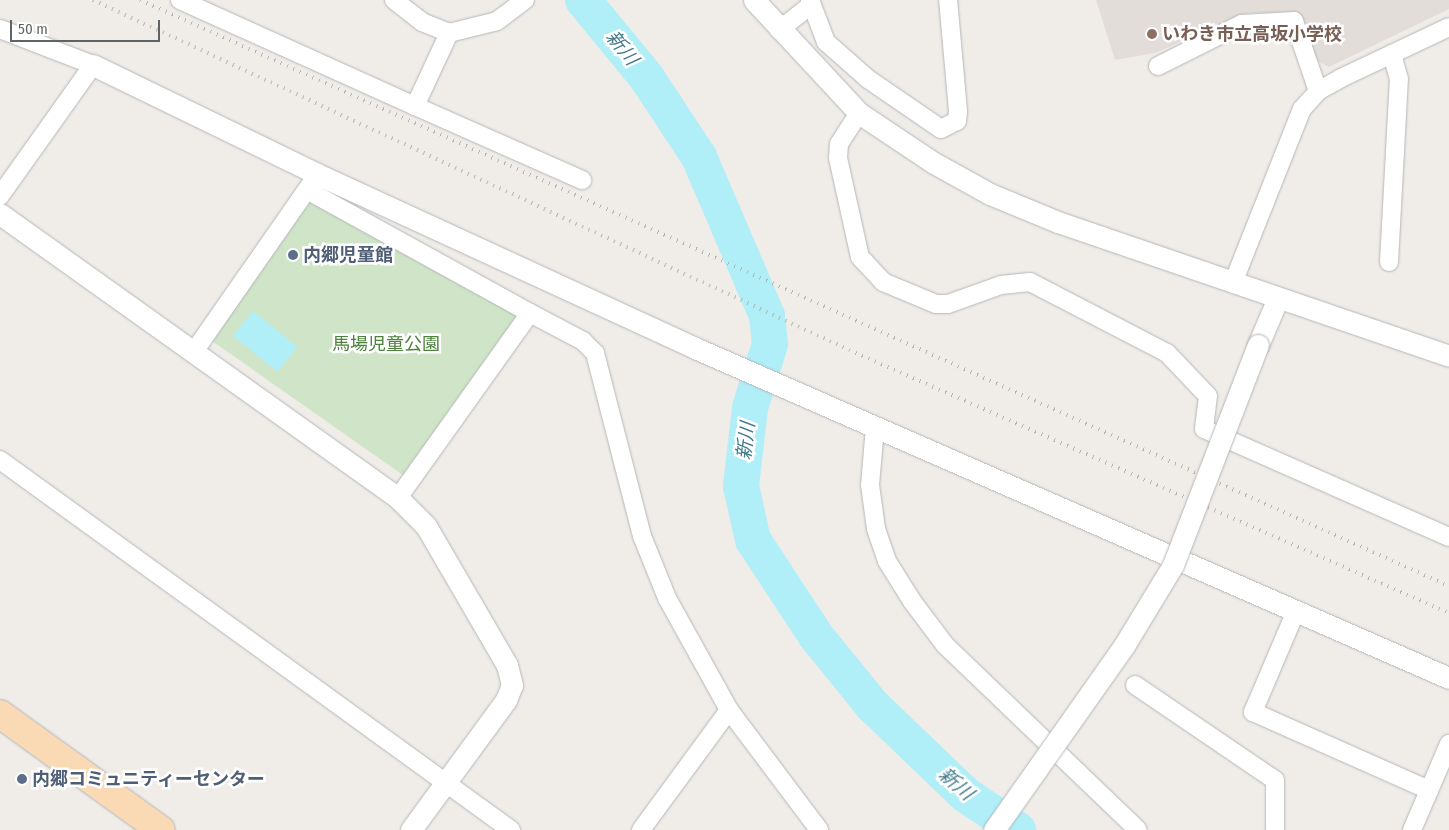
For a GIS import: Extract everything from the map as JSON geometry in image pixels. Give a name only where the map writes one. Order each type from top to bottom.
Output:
[{"type":"main road","points":[[0,714],[157,829]]},
{"type":"street","points":[[180,0],[582,180]]},
{"type":"street","points":[[394,0],[422,22],[448,33],[497,21],[525,0]]},
{"type":"street","points":[[754,0],[779,30],[859,113],[934,164],[990,194],[1233,283],[1449,356]]},
{"type":"street","points":[[779,30],[810,3],[826,42],[868,79],[942,129],[957,121],[958,111],[948,0]]},
{"type":"street","points":[[1158,66],[1242,24],[1294,21],[1318,91]]},
{"type":"street","points":[[1233,283],[1302,109],[1318,91],[1449,27]]},
{"type":"street","points":[[0,29],[93,65],[312,182],[530,313],[582,341],[595,353],[642,536],[667,598],[728,710],[819,830]]},
{"type":"street","points":[[415,106],[448,33]]},
{"type":"street","points":[[1389,262],[1399,79],[1392,54]]},
{"type":"street","points":[[0,196],[93,65]]},
{"type":"street","points":[[859,113],[838,144],[838,158],[860,257],[883,282],[936,304],[948,304],[1001,285],[1030,282],[1167,353],[1208,396],[1204,430],[1449,537]]},
{"type":"street","points":[[312,182],[1449,678]]},
{"type":"street","points":[[193,352],[312,182]]},
{"type":"street","points":[[0,214],[398,498],[426,526],[507,665],[512,685],[506,700],[443,783],[411,830]]},
{"type":"street","points":[[994,830],[1125,644],[1172,565],[1278,298]]},
{"type":"street","points":[[398,498],[530,313]]},
{"type":"street","points":[[875,427],[870,485],[876,529],[887,561],[912,601],[945,645],[1138,830]]},
{"type":"street","points":[[0,460],[443,783],[511,830]]},
{"type":"street","points":[[1296,611],[1253,712],[1429,790]]},
{"type":"street","points":[[1136,685],[1276,780],[1276,830]]},
{"type":"street","points":[[641,830],[728,710]]},
{"type":"street","points":[[1412,830],[1449,744]]},
{"type":"shaded area","name":"いわき市立高坂小学校","points":[[1096,0],[1449,0],[1449,9],[1329,67],[1315,60],[1302,16],[1292,13],[1247,13],[1155,53],[1115,60]]},
{"type":"green space","name":"馬場児童公園","points":[[307,190],[530,313],[410,480],[205,336]]},
{"type":"water","points":[[253,311],[297,347],[277,372],[233,336]]},
{"type":"waterway","name":"新川","points":[[583,0],[647,78],[699,157],[767,316],[770,344],[750,408],[741,486],[753,540],[816,636],[872,705],[966,795],[1018,830]]},
{"type":"railway","points":[[93,0],[849,350],[1449,613]]},
{"type":"railway","points":[[140,0],[1449,586]]},
{"type":"place","name":"いわき市立高坂小学校","points":[[1152,34]]},
{"type":"place","name":"内郷児童館","points":[[293,255]]},
{"type":"place","name":"内郷コミュニティーセンター","points":[[22,779]]}]
